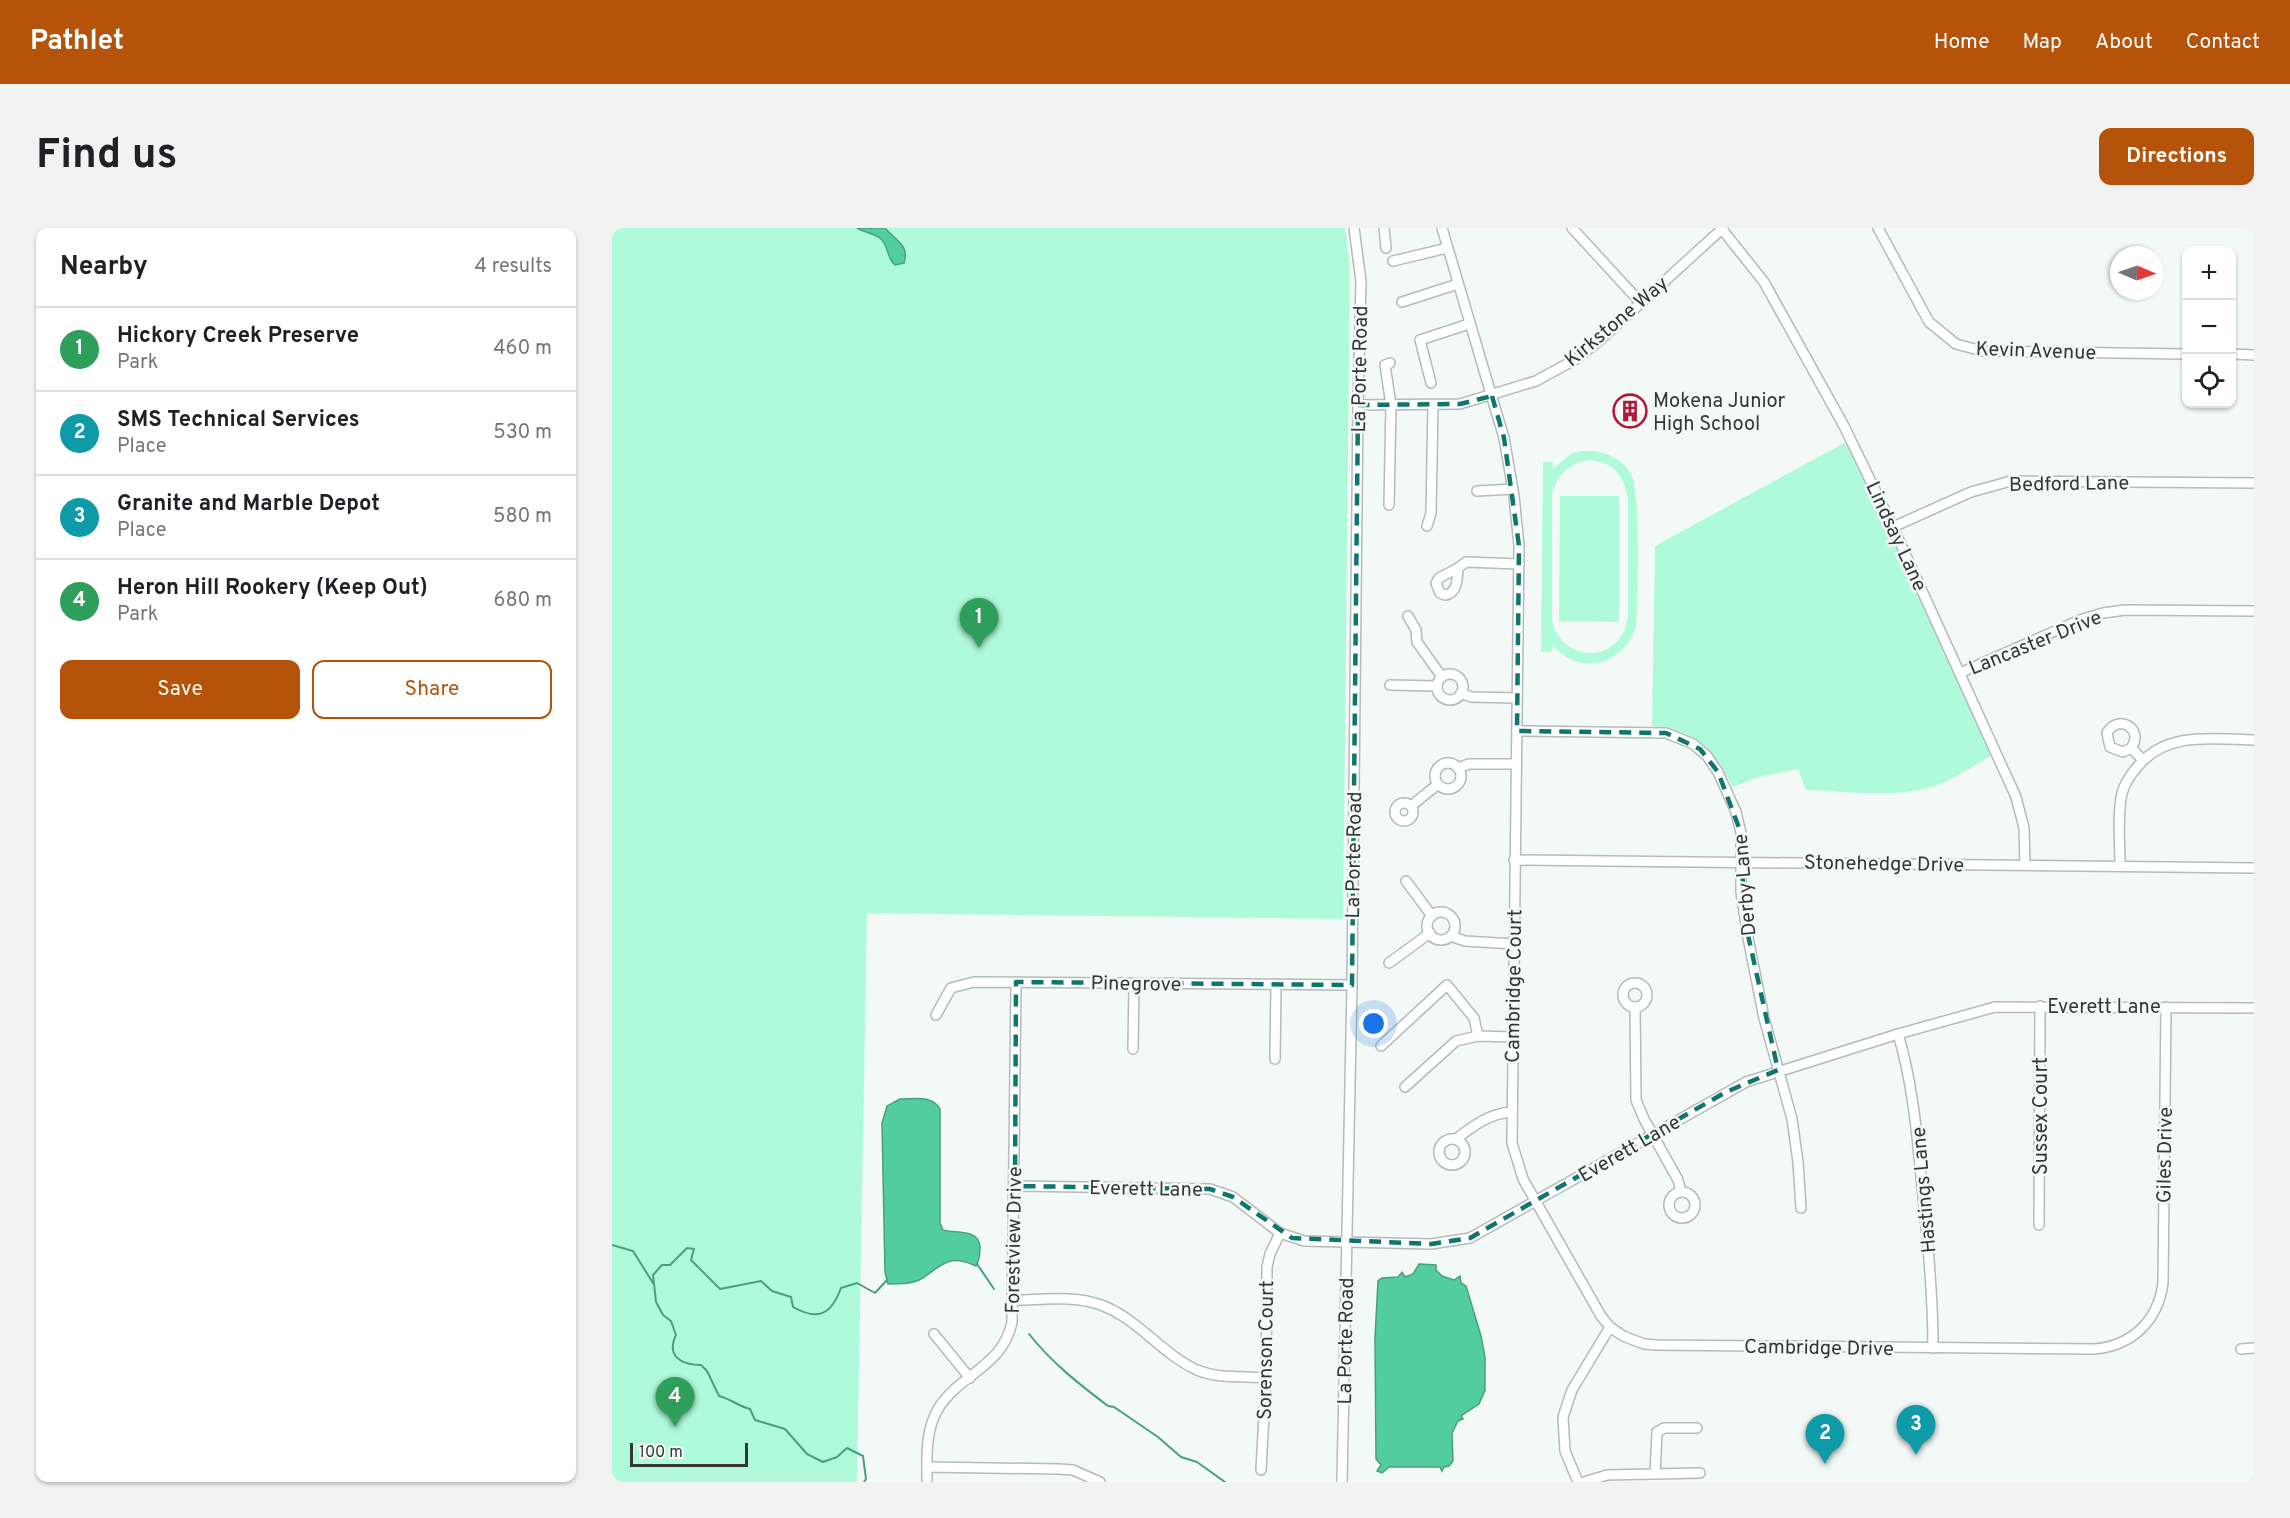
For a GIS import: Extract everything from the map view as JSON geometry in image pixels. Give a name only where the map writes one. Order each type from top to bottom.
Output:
[{"type":"street","name":"La Porte Road","points":[[1342,1482],[1348,1243],[1361,281],[1354,228]]},
{"type":"street","points":[[1383,228],[1386,248]]},
{"type":"street","name":"Cambridge Court","points":[[1442,228],[1504,438],[1513,489],[1519,564],[1512,1112],[1514,1155],[1523,1179],[1536,1202]]},
{"type":"street","points":[[1572,228],[1640,302]]},
{"type":"street","name":"Kirkstone Way","points":[[1358,405],[1460,405],[1536,381],[1576,359],[1722,228]]},
{"type":"street","name":"Lindsay Lane","points":[[1722,228],[1764,282],[1844,426],[1893,527],[2019,807],[2025,837],[2025,865]]},
{"type":"street","name":"Kevin Avenue","points":[[1878,228],[1929,322],[1937,331],[1956,344],[1982,351],[2182,354]]},
{"type":"street","points":[[1393,261],[1447,248]]},
{"type":"street","points":[[1402,302],[1458,284]]},
{"type":"street","points":[[1431,383],[1420,340],[1469,324]]},
{"type":"street","points":[[2236,354],[2254,355]]},
{"type":"street","points":[[1389,506],[1391,405],[1385,365],[1390,363]]},
{"type":"street","points":[[1427,526],[1431,513],[1433,405]]},
{"type":"street","name":"Bedford Lane","points":[[1893,527],[1971,492],[2011,481],[2254,483]]},
{"type":"street","points":[[1477,491],[1513,489]]},
{"type":"street","points":[[1458,568],[1466,562],[1519,564]]},
{"type":"street","name":"Lancaster Drive","points":[[1960,673],[2103,612],[2125,610],[2254,611]]},
{"type":"street","points":[[1390,686],[1439,681],[1451,674],[1460,678],[1463,688],[1458,697],[1449,700],[1440,695],[1439,681],[1417,642],[1416,630],[1408,616]]},
{"type":"street","points":[[1461,693],[1471,697],[1517,698]]},
{"type":"street","name":"Derby Lane","points":[[1517,731],[1660,733],[1693,744],[1713,764],[1732,801],[1741,833],[1741,891],[1748,938],[1764,1018],[1792,1119],[1801,1208]]},
{"type":"street","points":[[2120,866],[2122,793],[2128,777],[2148,754],[2179,740],[2254,740]]},
{"type":"street","points":[[2132,748],[2143,760]]},
{"type":"street","points":[[1449,763],[1458,768],[1461,778],[1456,787],[1446,790],[1437,784],[1434,774],[1439,765],[1449,763]]},
{"type":"street","points":[[1458,768],[1469,764],[1516,764]]},
{"type":"street","points":[[1411,806],[1437,784]]},
{"type":"street","name":"Stonehedge Drive","points":[[1515,860],[2254,868]]},
{"type":"street","points":[[1406,881],[1431,916]]},
{"type":"street","points":[[1431,916],[1442,912],[1452,917],[1455,927],[1451,936]]},
{"type":"street","points":[[1431,916],[1428,925],[1430,933],[1441,940],[1451,936],[1465,941],[1514,944]]},
{"type":"street","points":[[1389,963],[1430,933]]},
{"type":"street","name":"Pinegrove","points":[[936,1015],[951,988],[974,982],[1352,985]]},
{"type":"street","name":"Forestview Drive","points":[[927,1482],[928,1435],[937,1410],[951,1394],[996,1355],[1005,1341],[1012,1322],[1016,982]]},
{"type":"street","points":[[1133,1049],[1134,983]]},
{"type":"street","points":[[1275,1059],[1276,984]]},
{"type":"street","points":[[1381,1046],[1447,985],[1474,1018],[1478,1036]]},
{"type":"street","name":"Sussex Court","points":[[2039,1225],[2040,1006]]},
{"type":"street","name":"Giles Drive","points":[[2158,1303],[2163,1274],[2166,1006]]},
{"type":"street","points":[[1635,1007],[1636,1100],[1678,1180],[1681,1192]]},
{"type":"street","name":"Everett Lane","points":[[1015,1186],[1210,1189],[1233,1197],[1280,1233],[1304,1241],[1431,1244],[1470,1238],[1726,1092],[1778,1070],[1898,1034],[1995,1007],[2254,1008]]},
{"type":"street","name":"Hastings Lane","points":[[1898,1034],[1909,1071],[1915,1109],[1932,1285],[1933,1348]]},
{"type":"street","points":[[1405,1087],[1456,1041],[1478,1036],[1513,1037]]},
{"type":"street","points":[[1456,1140],[1471,1127],[1495,1115],[1512,1112]]},
{"type":"street","name":"Cambridge Drive","points":[[1536,1202],[1601,1316],[1610,1327],[1632,1341],[1650,1345],[2106,1348],[2122,1343],[2135,1335],[2149,1321],[2158,1303]]},
{"type":"street","name":"Sorenson Court","points":[[1261,1470],[1266,1377],[1267,1267],[1270,1254],[1280,1233]]},
{"type":"street","points":[[1013,1300],[1080,1300],[1099,1304],[1119,1314],[1196,1369],[1221,1376],[1266,1377]]},
{"type":"street","points":[[1578,1482],[1565,1450],[1563,1417],[1572,1390],[1610,1327]]},
{"type":"street","points":[[934,1335],[970,1378]]},
{"type":"street","points":[[2241,1349],[2254,1348]]},
{"type":"street","points":[[1655,1474],[1657,1432],[1664,1428],[1697,1428]]},
{"type":"street","points":[[927,1467],[1059,1468],[1073,1470],[1100,1482]]},
{"type":"street","points":[[1584,1482],[1607,1475],[1700,1473]]},
{"type":"highlighted area","points":[[1492,396],[1504,438],[1519,546],[1517,731],[1666,733],[1700,749],[1718,772],[1741,833],[1744,917],[1778,1070],[1726,1092],[1470,1238],[1431,1244],[1292,1238],[1233,1197],[1210,1189],[1015,1186],[1016,982],[1352,985],[1358,405],[1460,404]]},
{"type":"shaded area","points":[[612,228],[1345,228],[1350,267],[1343,919],[867,913],[857,1482],[612,1482]]},
{"type":"shaded area","points":[[857,228],[885,228],[903,247],[904,263],[895,265],[881,239]]},
{"type":"shaded area","points":[[1844,443],[1850,447],[1875,496],[1992,755],[1935,786],[1904,792],[1806,790],[1798,769],[1759,777],[1733,787],[1719,762],[1702,744],[1681,732],[1652,726],[1655,546]]},
{"type":"shaded area","points":[[1591,451],[1604,453],[1622,463],[1631,474],[1636,501],[1638,547],[1636,626],[1630,640],[1611,658],[1587,664],[1563,655],[1552,645],[1551,652],[1541,652],[1543,462],[1553,462],[1553,469],[1572,453]],"holes":[[[1589,460],[1598,461],[1616,471],[1623,482],[1628,498],[1628,616],[1620,638],[1611,647],[1601,652],[1591,653],[1580,652],[1570,647],[1555,631],[1552,620],[1552,495],[1560,476],[1569,468]]]},
{"type":"shaded area","points":[[1560,496],[1619,496],[1619,622],[1559,621]]},
{"type":"shaded area","points":[[900,1099],[928,1100],[940,1109],[940,1223],[943,1230],[971,1234],[979,1241],[980,1252],[976,1266],[959,1261],[946,1262],[917,1281],[888,1284],[885,1272],[882,1123],[887,1106]]},
{"type":"shaded area","points":[[1419,1264],[1436,1265],[1436,1270],[1442,1276],[1454,1280],[1460,1276],[1461,1283],[1466,1286],[1485,1357],[1485,1390],[1479,1404],[1461,1416],[1463,1419],[1458,1421],[1452,1433],[1453,1461],[1449,1466],[1444,1467],[1442,1471],[1440,1467],[1389,1467],[1382,1473],[1377,1471],[1381,1465],[1376,1459],[1375,1338],[1378,1281],[1382,1278],[1398,1277],[1402,1272],[1405,1277],[1413,1274]]},
{"type":"waterway","points":[[612,1245],[633,1251],[653,1283]]},
{"type":"waterway","points":[[864,1482],[866,1479],[863,1456],[847,1448],[837,1457],[823,1462],[807,1454],[785,1429],[755,1420],[750,1409],[719,1396],[707,1371],[701,1365],[687,1363],[677,1358],[673,1349],[676,1335],[671,1321],[663,1315],[656,1302],[653,1275],[662,1265],[670,1265],[687,1248],[694,1249],[691,1260],[720,1289],[761,1281],[772,1291],[791,1297],[793,1307],[810,1314],[823,1313],[828,1310],[841,1288],[857,1283],[875,1293],[887,1280]]},
{"type":"waterway","points":[[977,1264],[994,1289]]},
{"type":"waterway","points":[[1029,1334],[1056,1364],[1108,1406],[1114,1407],[1158,1437],[1181,1457],[1197,1462],[1225,1482]]},
{"type":"place","name":"Mokena Junior High School","points":[[1630,411]]},
{"type":"place","name":"Hickory Creek Preserve","points":[[979,648]]},
{"type":"place","name":"Heron Hill Rookery (Keep Out)","points":[[675,1427]]},
{"type":"place","name":"Granite and Marble Depot","points":[[1916,1455]]},
{"type":"place","name":"SMS Technical Services","points":[[1825,1464]]}]
